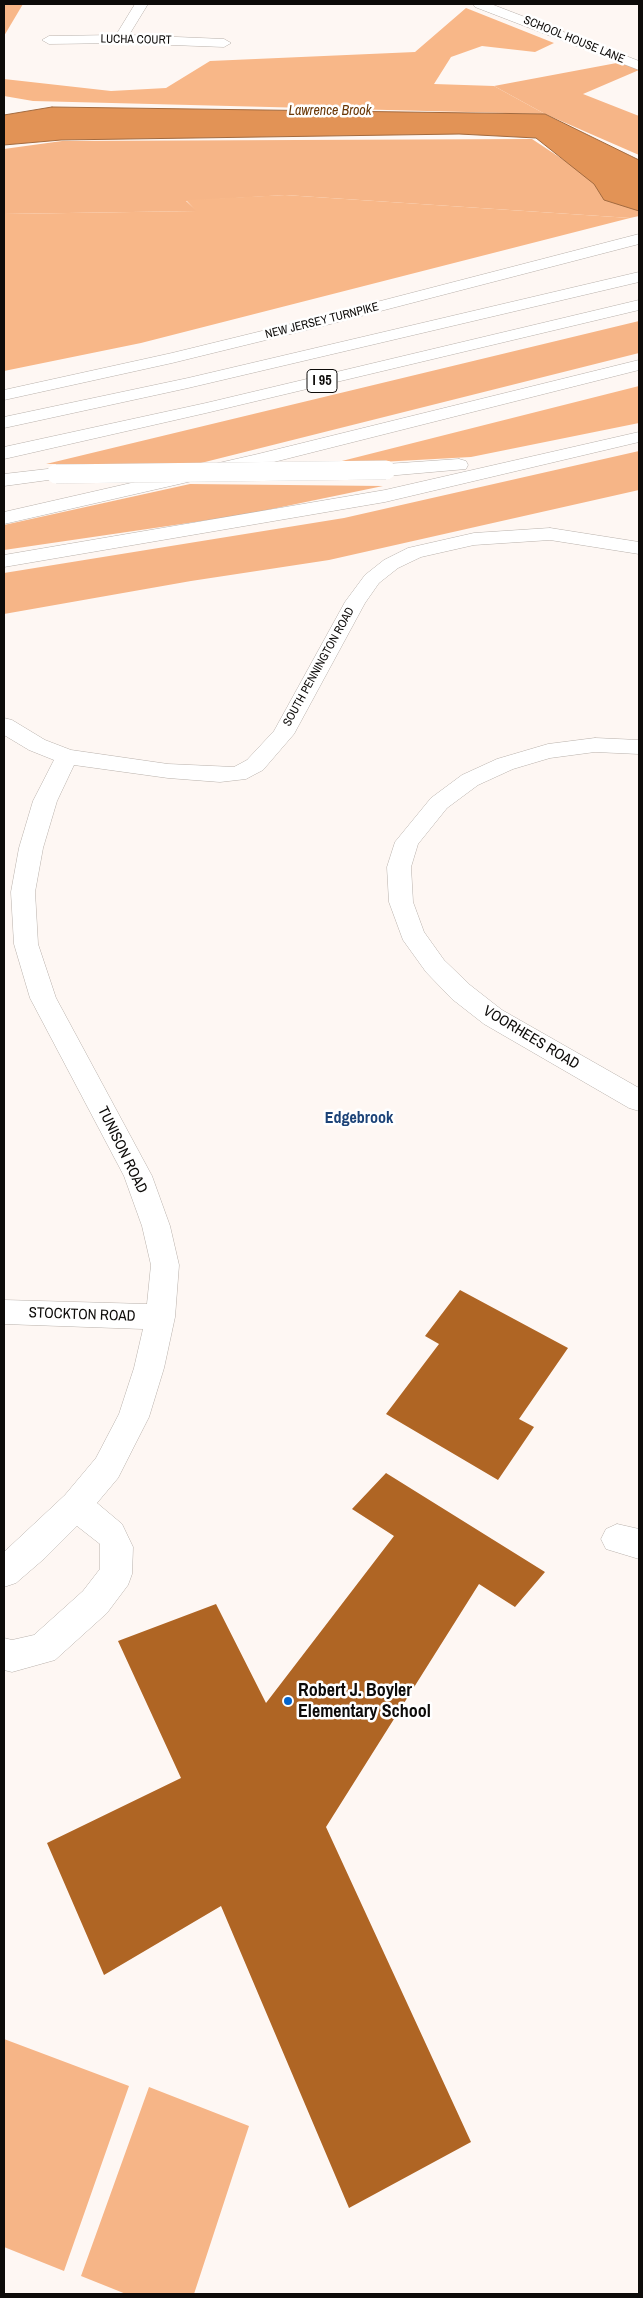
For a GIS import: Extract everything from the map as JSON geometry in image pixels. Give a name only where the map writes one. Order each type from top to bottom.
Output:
[{"type":"main road","points":[[120,39],[141,4]]},
{"type":"main road","name":"SCHOOL HOUSE LANE","points":[[480,4],[639,66]]},
{"type":"main road","name":"LUCHA COURT","points":[[49,40],[120,39],[224,43]]},
{"type":"main road","name":"NEW JERSEY TURNPIKE","points":[[4,395],[172,358],[481,281],[637,235]]},
{"type":"main road","points":[[554,298],[606,276],[639,267]]},
{"type":"main road","name":"NEW JERSEY TURNPIKE","points":[[4,423],[188,383],[639,277]]},
{"type":"main road","name":"I 95","points":[[4,453],[206,408],[639,304]]},
{"type":"main road","points":[[4,518],[258,460],[639,365]]},
{"type":"main road","points":[[4,480],[56,474],[386,470],[487,462],[639,435]]},
{"type":"main road","points":[[4,561],[384,496],[639,435]]},
{"type":"main road","name":"SOUTH PENNINGTON ROAD","points":[[4,725],[37,745],[67,757],[168,771],[220,775],[238,774],[255,765],[283,734],[355,602],[372,579],[391,564],[416,552],[474,539],[505,536],[550,534],[639,548]]},
{"type":"main road","name":"VOORHEES ROAD","points":[[639,747],[595,745],[548,751],[505,764],[470,780],[439,803],[407,842],[399,867],[401,902],[412,934],[435,966],[461,992],[493,1018],[639,1101]]},
{"type":"main road","name":"TUNISON ROAD","points":[[4,1572],[34,1547],[76,1505],[107,1468],[134,1417],[149,1368],[160,1317],[164,1265],[156,1226],[138,1176],[43,998],[26,944],[23,892],[31,848],[45,801],[67,757]]},
{"type":"main road","name":"STOCKTON ROAD","points":[[4,1312],[160,1317]]},
{"type":"main road","points":[[4,1654],[12,1656],[43,1648],[95,1602],[116,1574],[117,1547],[111,1534],[76,1505]]},
{"type":"shaded area","points":[[4,4],[23,4],[4,36]]},
{"type":"shaded area","points":[[466,8],[554,43],[535,52],[482,46],[451,57],[434,84],[494,86],[545,114],[33,101],[4,96],[4,79],[111,91],[166,88],[210,61],[415,52]]},
{"type":"shaded area","points":[[622,62],[639,66],[639,70],[583,94],[639,116],[639,155],[545,114],[494,86]]},
{"type":"shaded area","points":[[532,139],[639,210],[639,216],[630,218],[285,195],[186,201],[197,211],[4,214],[4,149],[62,141]]},
{"type":"shaded area","points":[[285,195],[630,218],[141,343],[4,371],[4,214],[196,211],[186,200]]},
{"type":"shaded area","points":[[639,321],[639,353],[197,464],[46,464]]},
{"type":"shaded area","points":[[639,386],[639,423],[471,457],[326,465]]},
{"type":"shaded area","points":[[639,451],[639,490],[329,560],[191,581],[4,614],[4,573],[344,518]]},
{"type":"shaded area","points":[[190,484],[383,486],[243,515],[4,550],[4,525]]},
{"type":"shaded area","points":[[4,2039],[129,2086],[64,2271],[4,2247]]},
{"type":"shaded area","points":[[149,2087],[249,2126],[194,2294],[126,2294],[81,2276]]},
{"type":"water","name":"Lawrence Brook","points":[[52,107],[545,114],[639,160],[639,211],[604,200],[594,184],[536,138],[459,134],[61,140],[4,145],[4,115]]},
{"type":"building","points":[[460,1290],[568,1348],[519,1419],[534,1427],[498,1480],[386,1414],[439,1344],[425,1336]]},
{"type":"building","points":[[386,1473],[545,1572],[515,1607],[479,1584],[326,1827],[471,2142],[349,2208],[221,1906],[104,1975],[47,1843],[181,1778],[118,1641],[216,1604],[266,1703],[394,1536],[352,1509]]},
{"type":"place","name":"Robert J. Boyler Elementary School","points":[[288,1701]]},
{"type":"district","name":"Edgebrook","points":[[359,1119]]}]
